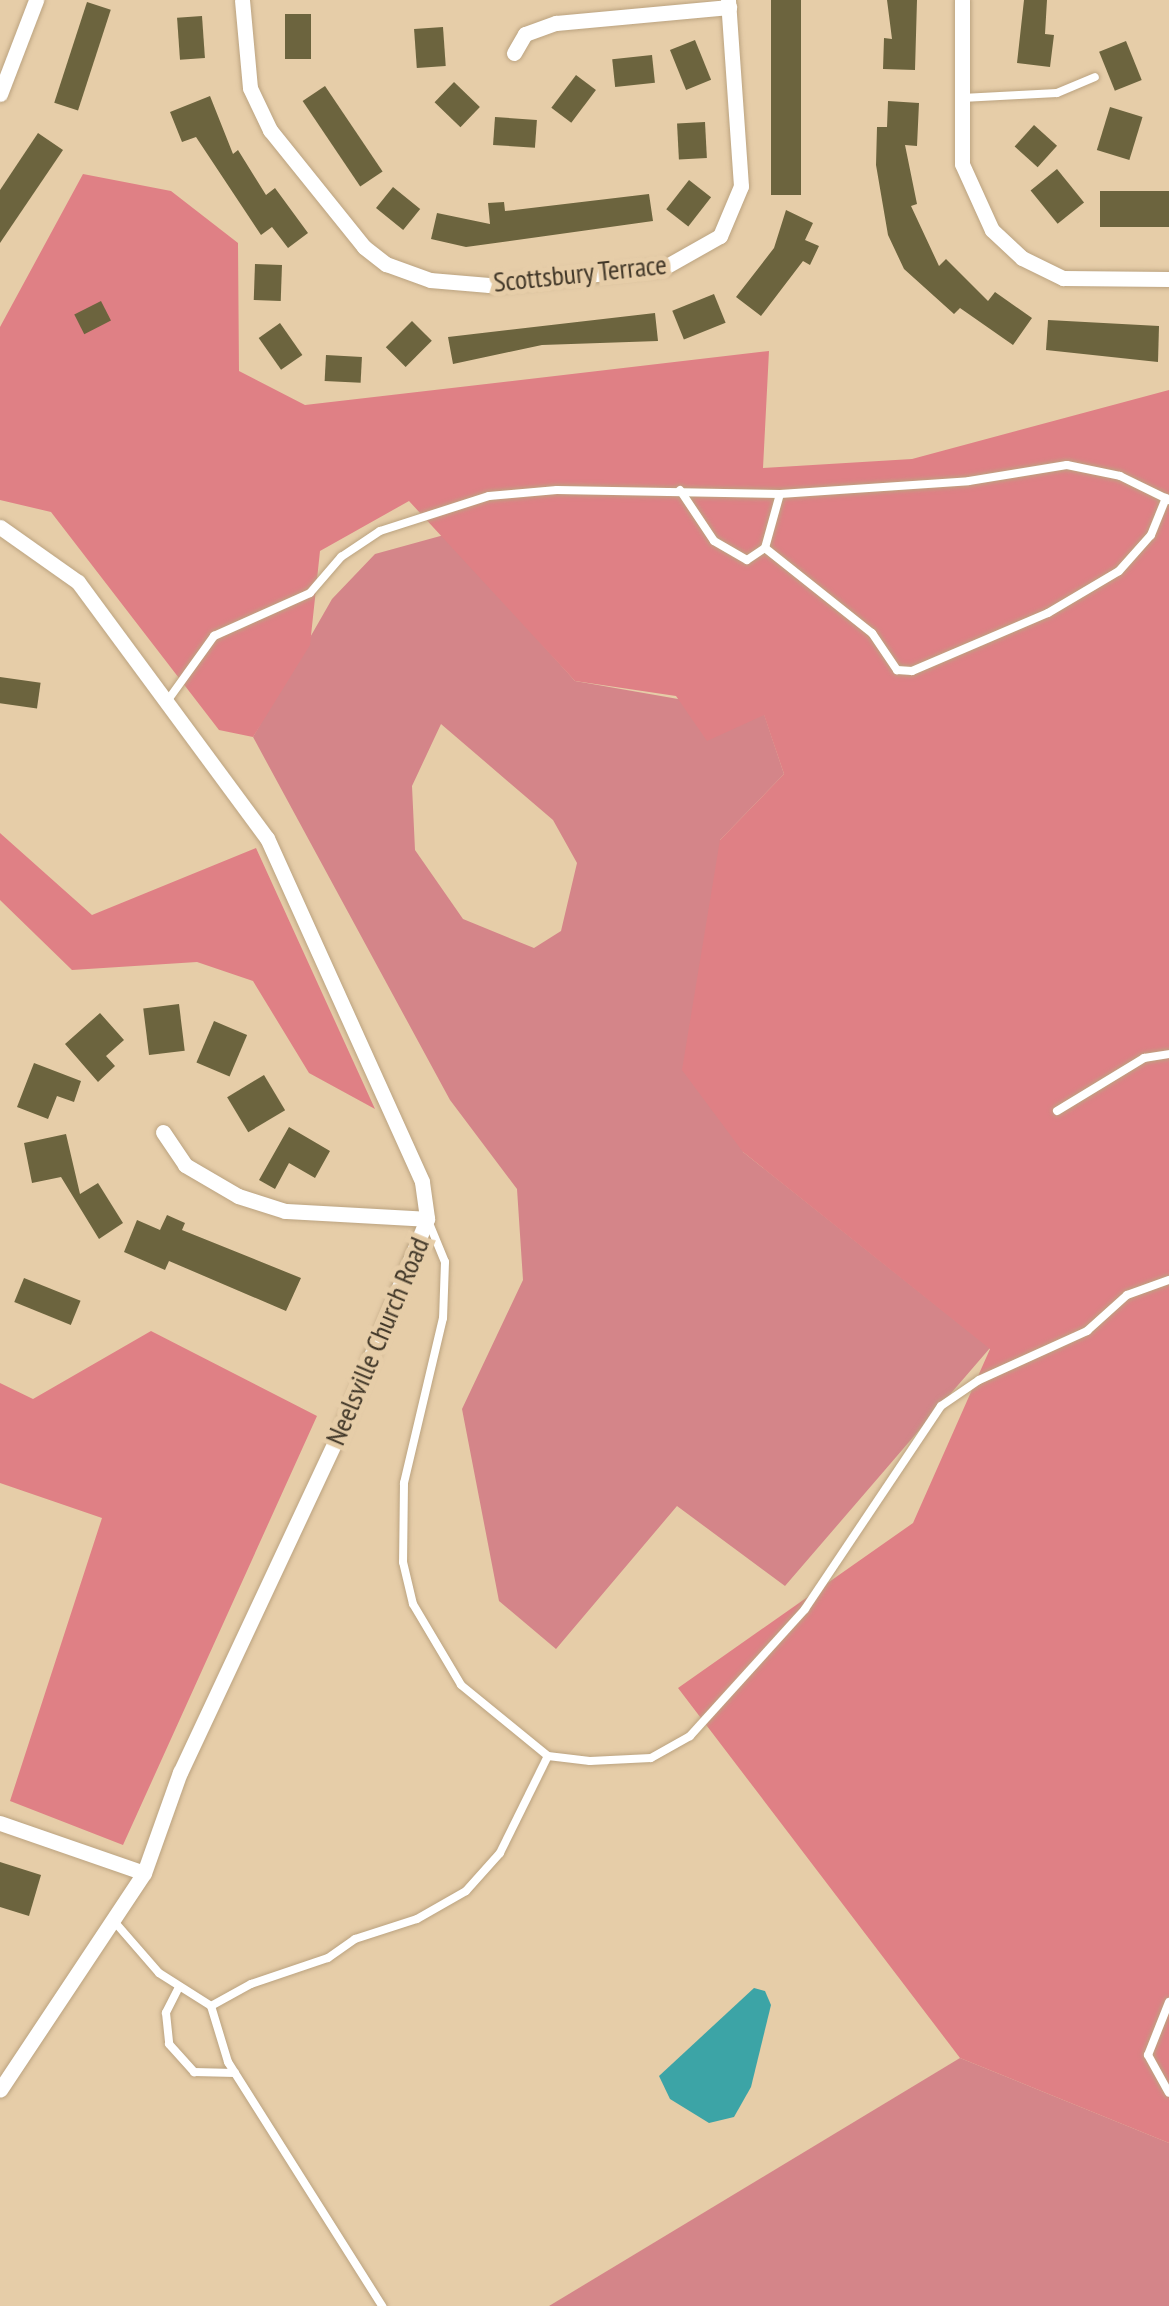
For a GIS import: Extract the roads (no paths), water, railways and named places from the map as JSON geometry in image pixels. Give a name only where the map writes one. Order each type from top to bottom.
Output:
[{"type":"street","points":[[0,94],[36,0]]},
{"type":"street","name":"Scottsbury Terrace","points":[[242,0],[250,88],[270,130],[364,247],[386,264],[430,280],[489,285],[665,267],[720,236],[741,186],[728,3]]},
{"type":"street","points":[[962,0],[962,164],[992,230],[1022,258],[1063,278],[1169,280]]},
{"type":"street","points":[[514,53],[525,34],[556,23],[728,3]]},
{"type":"street","name":"Neelsville Church Road","points":[[0,527],[78,582],[267,838],[422,1182],[427,1219],[341,1429],[180,1772],[144,1873],[0,2090]]},
{"type":"street","points":[[164,1132],[186,1165],[238,1196],[285,1211],[427,1219]]},
{"type":"street","points":[[0,1824],[144,1873]]},
{"type":"lane","points":[[962,98],[1057,93],[1095,78]]},
{"type":"lane","points":[[168,700],[214,636],[310,594],[340,557],[380,531],[488,496],[680,490],[780,494],[969,481],[1067,465],[1120,476],[1167,499],[1151,535],[1119,571],[1048,613],[912,671],[897,670],[872,633],[765,548]]},
{"type":"lane","points":[[680,490],[724,549],[747,560],[765,548],[780,494]]},
{"type":"lane","points":[[1057,1111],[1144,1058],[1169,1054]]},
{"type":"lane","points":[[427,1219],[445,1262],[443,1318],[404,1483],[402,1562],[413,1604],[451,1672],[548,1756],[626,1762],[671,1750],[690,1736],[805,1609],[941,1406],[979,1380],[1086,1331],[1127,1295],[1169,1280]]},
{"type":"lane","points":[[211,2006],[251,1984],[328,1958],[355,1939],[417,1920],[466,1892],[500,1853],[548,1756]]},
{"type":"lane","points":[[113,1920],[179,1987],[211,2006],[235,2073],[382,2306]]},
{"type":"lane","points":[[179,1987],[166,2014],[169,2044],[194,2072],[235,2073]]},
{"type":"lane","points":[[1169,2002],[1148,2054],[1169,2092]]},
{"type":"water","points":[[754,1988],[765,1991],[771,2005],[751,2087],[734,2117],[709,2123],[670,2099],[659,2076]]}]
